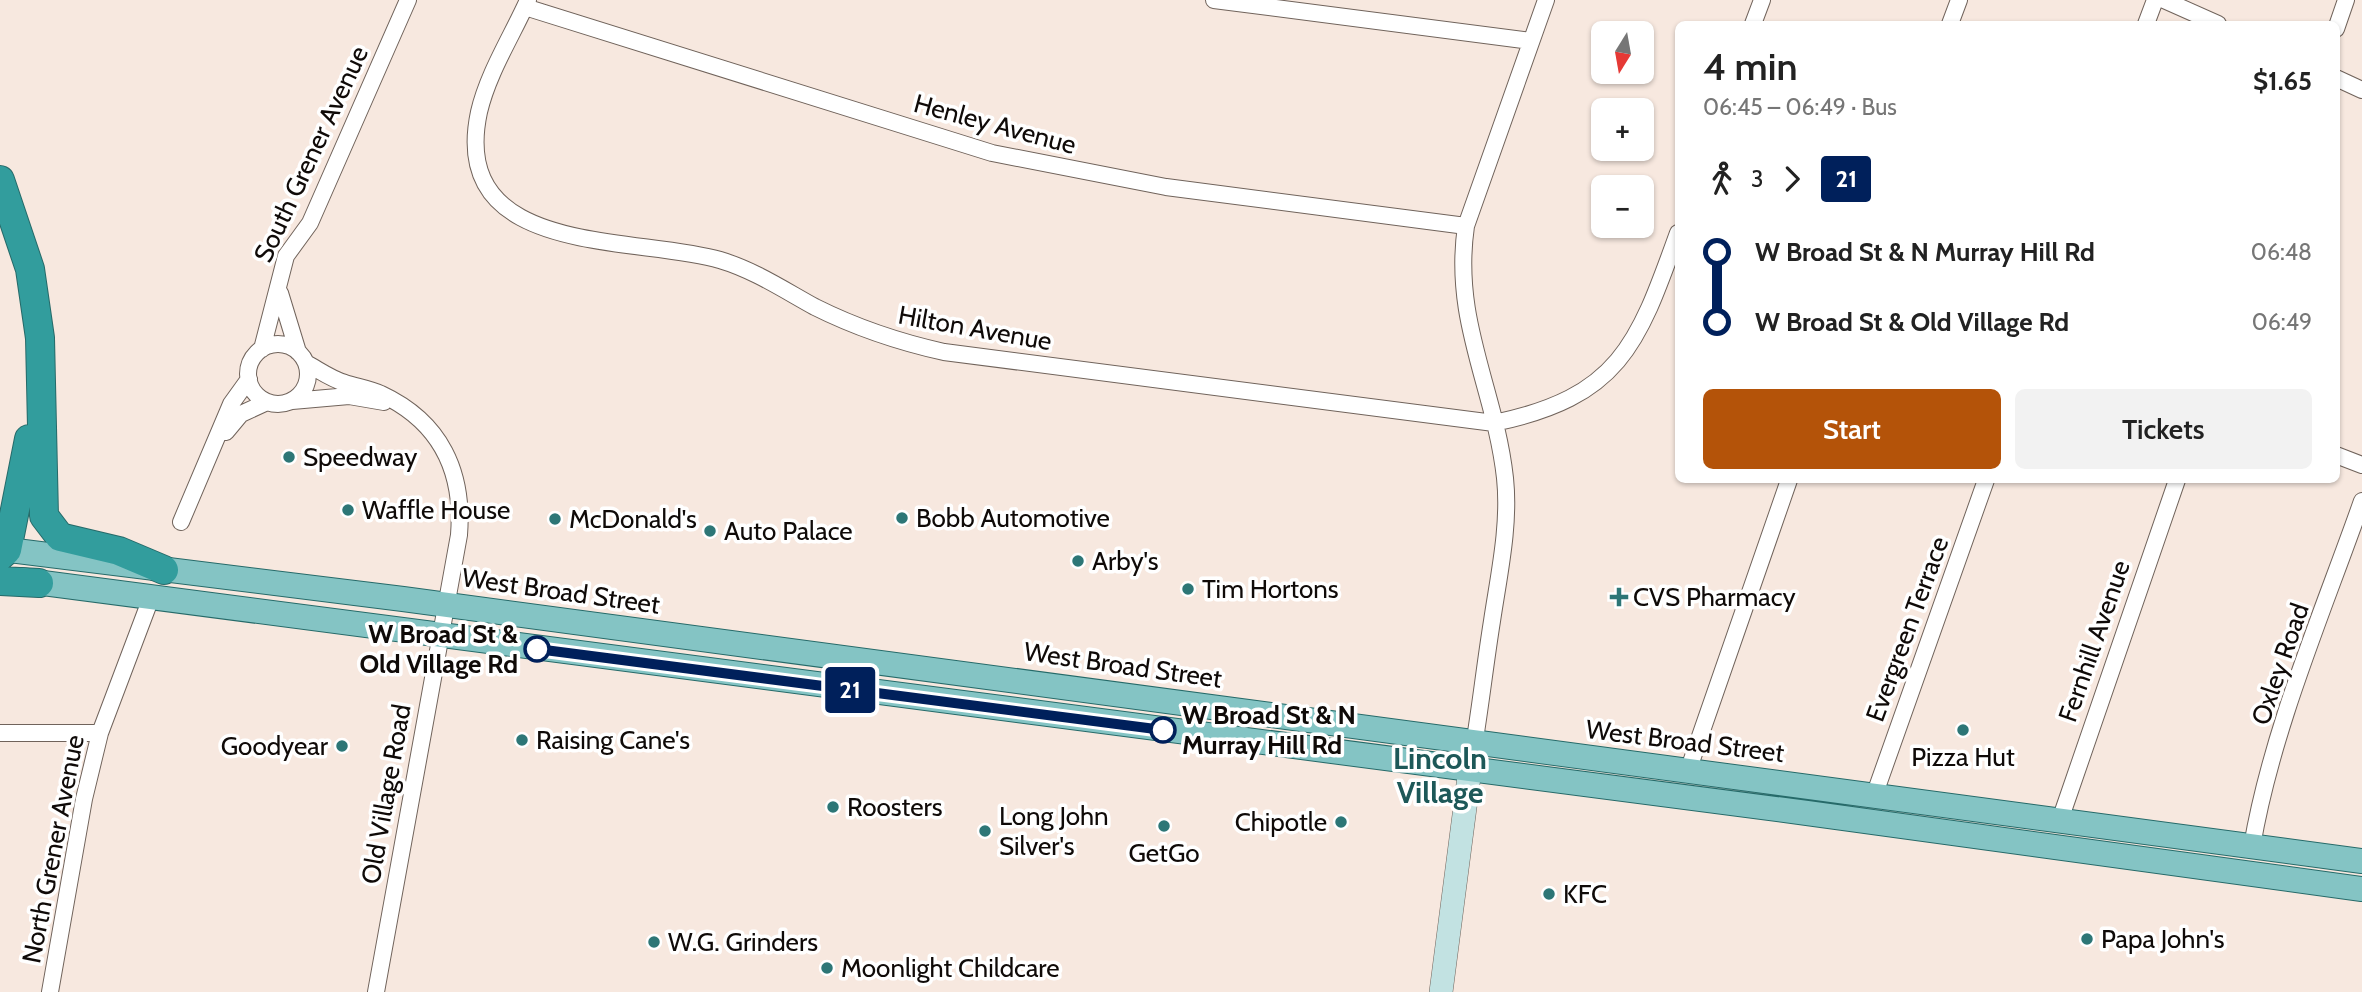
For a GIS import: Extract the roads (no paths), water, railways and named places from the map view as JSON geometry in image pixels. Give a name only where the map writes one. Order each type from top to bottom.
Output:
[{"type":"highway","points":[[2,188],[30,269],[40,338],[41,503],[49,526],[60,537],[73,542],[119,551],[164,570]]},
{"type":"highway","points":[[2,552],[41,385]]},
{"type":"highway","points":[[0,579],[39,583]]},
{"type":"main road","name":"West Broad Street","points":[[2,552],[446,605],[2362,861]]},
{"type":"main road","points":[[39,583],[1471,769],[2362,889]]},
{"type":"main road","points":[[757,678],[768,669],[836,671],[906,681],[918,681],[944,672]]},
{"type":"main road","points":[[935,701],[955,690],[1041,698],[1070,697],[1084,691]]},
{"type":"main road","points":[[1846,819],[1872,810],[2020,829],[2042,829],[2060,820]]},
{"type":"main road","points":[[2228,871],[2240,861],[2362,870]]},
{"type":"street","name":"South Grener Avenue","points":[[262,349],[286,256],[309,225],[408,0]]},
{"type":"street","points":[[1214,0],[1531,41]]},
{"type":"street","points":[[1441,992],[1506,513],[1504,475],[1464,300],[1462,263],[1466,226],[1546,0]]},
{"type":"street","points":[[1754,21],[1762,0]]},
{"type":"street","points":[[1951,21],[1959,0]]},
{"type":"street","points":[[2147,21],[2155,0]]},
{"type":"street","points":[[2164,0],[2211,21]]},
{"type":"street","points":[[2339,21],[2346,0]]},
{"type":"street","name":"Hilton Avenue","points":[[526,3],[480,111],[478,152],[485,179],[505,208],[531,225],[549,232],[721,260],[744,268],[854,325],[910,345],[944,352],[1494,423]]},
{"type":"street","name":"Henley Avenue","points":[[526,3],[979,149],[1044,165],[1166,187],[1466,226]]},
{"type":"street","points":[[2340,80],[2362,90]]},
{"type":"street","points":[[1494,423],[1546,411],[1587,388],[1614,365],[1630,346],[1650,311],[1675,241]]},
{"type":"street","name":"South Grener Avenue","points":[[279,291],[302,358]]},
{"type":"street","points":[[181,522],[232,404],[249,379],[252,360],[262,349],[285,345],[345,383],[382,394],[404,407],[441,444],[453,466],[459,488],[459,535],[446,605]]},
{"type":"street","points":[[290,401],[303,390],[307,381],[302,358]]},
{"type":"street","points":[[249,379],[252,389],[267,402]]},
{"type":"street","points":[[214,448],[241,414],[267,402],[349,396],[404,407]]},
{"type":"street","points":[[2340,457],[2362,465]]},
{"type":"street","points":[[1688,771],[1788,483]]},
{"type":"street","name":"Evergreen Terrace","points":[[1874,796],[1985,483]]},
{"type":"street","name":"Fernhill Avenue","points":[[2060,820],[2176,483]]},
{"type":"street","name":"Oxley Road","points":[[2252,846],[2258,811],[2282,730],[2362,501]]},
{"type":"street","name":"North Grener Avenue","points":[[50,992],[84,799],[100,733],[151,598]]},
{"type":"street","name":"Old Village Road","points":[[376,992],[446,605]]},
{"type":"street","points":[[0,733],[100,733]]},
{"type":"place","name":"Speedway","points":[[289,457]]},
{"type":"place","name":"Waffle House","points":[[348,510]]},
{"type":"place","name":"Bobb Automotive","points":[[902,518]]},
{"type":"place","name":"McDonald's","points":[[555,519]]},
{"type":"place","name":"Auto Palace","points":[[710,531]]},
{"type":"place","name":"Arby's","points":[[1078,561]]},
{"type":"place","name":"Tim Hortons","points":[[1188,589]]},
{"type":"place","name":"CVS Pharmacy","points":[[1619,597]]},
{"type":"place","name":"W Broad St & Old Village Rd","points":[[537,649]]},
{"type":"place","name":"W Broad St & N Murray Hill Rd","points":[[1163,730]]},
{"type":"place","name":"Pizza Hut","points":[[1963,730]]},
{"type":"place","name":"Raising Cane's","points":[[522,740]]},
{"type":"place","name":"Goodyear","points":[[342,746]]},
{"type":"place","name":"Roosters","points":[[833,807]]},
{"type":"place","name":"Chipotle","points":[[1341,822]]},
{"type":"place","name":"GetGo","points":[[1164,826]]},
{"type":"place","name":"Long John Silver's","points":[[985,831]]},
{"type":"place","name":"KFC","points":[[1549,894]]},
{"type":"place","name":"Papa John's","points":[[2087,939]]},
{"type":"place","name":"W.G. Grinders","points":[[654,942]]},
{"type":"place","name":"Moonlight Childcare","points":[[827,968]]},
{"type":"district","name":"Lincoln Village","points":[[1440,776]]}]
